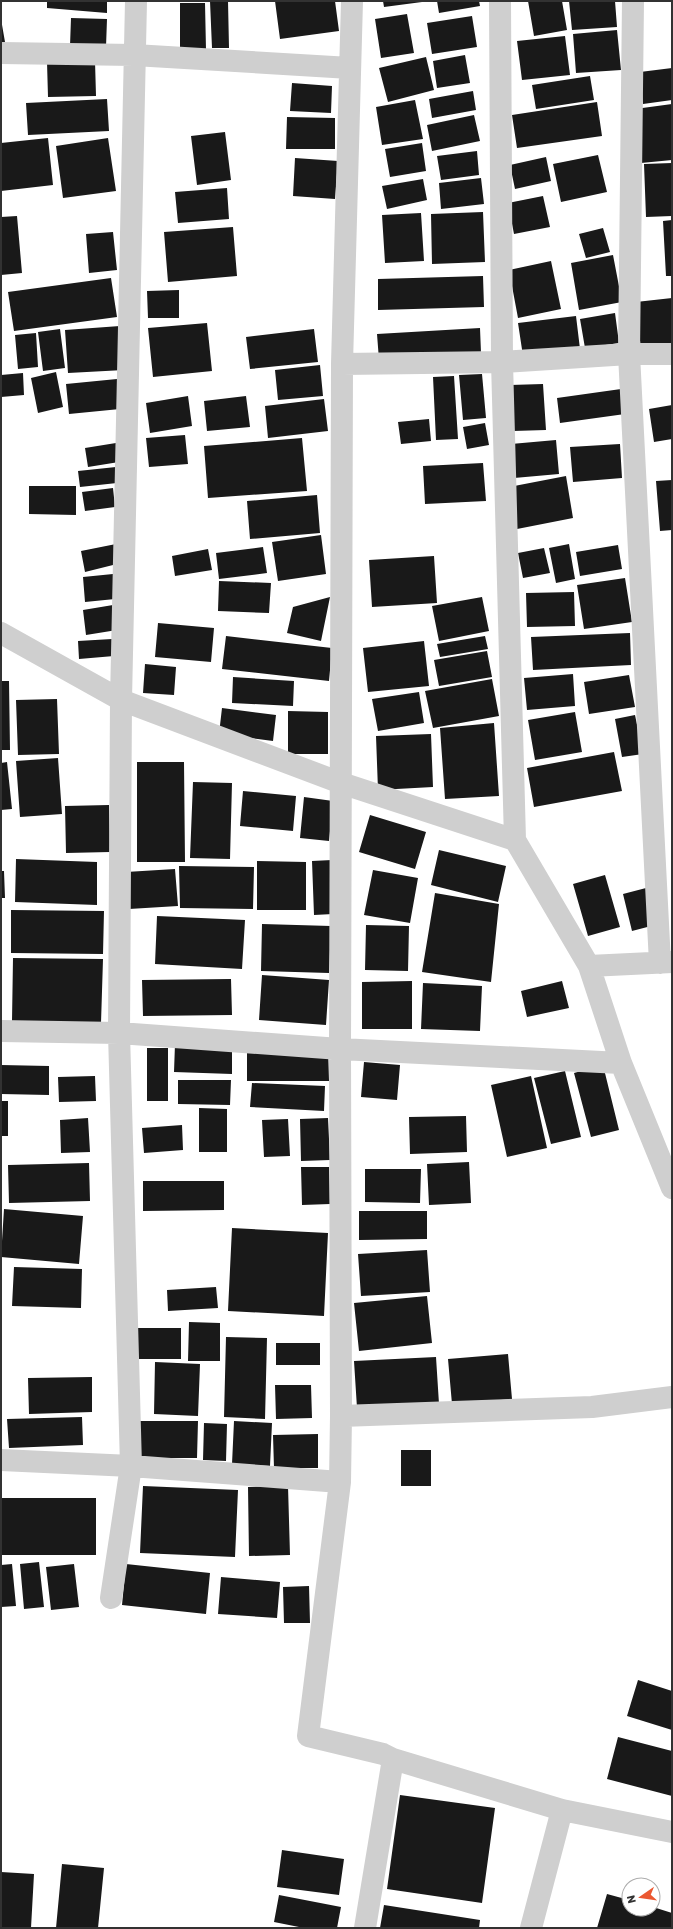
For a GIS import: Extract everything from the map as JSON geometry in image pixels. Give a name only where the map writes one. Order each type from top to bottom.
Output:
[{"type":"street","points":[[110,1598],[131,1466],[119,1033],[121,700],[136,1]]},
{"type":"street","points":[[352,1],[342,364],[340,1049],[342,1416],[340,1482],[308,1736],[383,1754],[393,1759],[562,1810],[672,1832]]},
{"type":"street","points":[[500,1],[502,362],[515,840],[590,966],[621,1063],[672,1188]]},
{"type":"street","points":[[590,966],[666,962],[629,354],[633,1]]},
{"type":"street","points":[[1,53],[134,55],[350,68]]},
{"type":"street","points":[[342,364],[502,362],[629,354],[672,354]]},
{"type":"street","points":[[1,633],[121,700],[341,783],[515,840]]},
{"type":"street","points":[[1,1031],[119,1033],[340,1049],[621,1063]]},
{"type":"street","points":[[342,1416],[592,1407],[672,1397]]},
{"type":"street","points":[[1,1460],[131,1466],[340,1482]]},
{"type":"street","points":[[365,1928],[393,1759]]},
{"type":"street","points":[[531,1928],[562,1810]]},
{"type":"building","points":[[47,1],[107,1],[107,13],[47,8]]},
{"type":"building","points":[[210,1],[228,1],[229,48],[212,48]]},
{"type":"building","points":[[275,1],[335,1],[339,31],[280,39]]},
{"type":"building","points":[[383,1],[422,1],[422,2],[384,7]]},
{"type":"building","points":[[437,1],[479,1],[480,6],[439,13]]},
{"type":"building","points":[[528,1],[562,1],[567,30],[534,36]]},
{"type":"building","points":[[569,1],[615,1],[617,27],[572,30]]},
{"type":"building","points":[[180,3],[205,3],[206,50],[180,50]]},
{"type":"building","points":[[407,14],[414,53],[381,58],[375,19]]},
{"type":"building","points":[[472,16],[477,47],[432,54],[427,23]]},
{"type":"building","points":[[71,18],[107,19],[106,47],[70,46]]},
{"type":"building","points":[[1,19],[5,42],[1,43]]},
{"type":"building","points":[[617,30],[621,70],[576,73],[573,34]]},
{"type":"building","points":[[565,36],[570,75],[522,80],[517,41]]},
{"type":"building","points":[[465,55],[470,83],[437,88],[433,61]]},
{"type":"building","points":[[426,57],[434,90],[388,102],[379,68]]},
{"type":"building","points":[[95,61],[96,96],[48,97],[47,62]]},
{"type":"building","points":[[672,68],[672,100],[643,104],[640,72]]},
{"type":"building","points":[[590,76],[594,100],[536,109],[532,85]]},
{"type":"building","points":[[292,83],[332,86],[331,113],[290,111]]},
{"type":"building","points":[[473,91],[476,110],[432,118],[429,99]]},
{"type":"building","points":[[107,99],[109,131],[28,135],[26,103]]},
{"type":"building","points":[[415,100],[423,139],[382,145],[376,107]]},
{"type":"building","points":[[597,102],[602,136],[517,148],[512,115]]},
{"type":"building","points":[[672,104],[672,160],[641,163],[635,109]]},
{"type":"building","points":[[474,115],[480,141],[432,151],[427,125]]},
{"type":"building","points":[[287,117],[335,118],[335,149],[286,149]]},
{"type":"building","points":[[225,132],[231,180],[197,185],[191,136]]},
{"type":"building","points":[[48,138],[53,185],[1,191],[1,143]]},
{"type":"building","points":[[108,138],[116,191],[63,198],[56,146]]},
{"type":"building","points":[[422,143],[426,171],[390,177],[385,149]]},
{"type":"building","points":[[477,151],[479,175],[441,180],[437,156]]},
{"type":"building","points":[[598,155],[607,192],[561,202],[553,164]]},
{"type":"building","points":[[546,157],[551,181],[515,189],[510,165]]},
{"type":"building","points":[[295,158],[338,161],[335,199],[293,196]]},
{"type":"building","points":[[672,163],[672,216],[646,217],[644,164]]},
{"type":"building","points":[[481,178],[484,204],[441,209],[439,183]]},
{"type":"building","points":[[423,179],[427,200],[387,209],[382,186]]},
{"type":"building","points":[[227,188],[229,219],[178,223],[175,192]]},
{"type":"building","points":[[543,196],[550,227],[514,234],[508,203]]},
{"type":"building","points":[[483,212],[485,262],[432,264],[431,214]]},
{"type":"building","points":[[421,213],[424,261],[385,263],[382,215]]},
{"type":"building","points":[[17,216],[22,273],[1,275],[1,217]]},
{"type":"building","points":[[672,220],[672,276],[666,276],[663,221]]},
{"type":"building","points":[[233,227],[237,276],[168,282],[164,232]]},
{"type":"building","points":[[603,228],[610,252],[586,258],[579,234]]},
{"type":"building","points":[[113,232],[117,270],[89,273],[86,234]]},
{"type":"building","points":[[613,255],[622,302],[579,310],[571,263]]},
{"type":"building","points":[[551,261],[561,309],[518,318],[509,270]]},
{"type":"building","points":[[483,276],[484,307],[378,310],[378,279]]},
{"type":"building","points":[[111,278],[117,317],[14,331],[8,292]]},
{"type":"building","points":[[179,290],[179,318],[148,318],[147,291]]},
{"type":"building","points":[[672,298],[672,346],[641,350],[636,302]]},
{"type":"building","points":[[615,313],[619,343],[585,348],[580,319]]},
{"type":"building","points":[[576,316],[580,349],[523,356],[518,323]]},
{"type":"building","points":[[207,323],[212,371],[153,377],[148,328]]},
{"type":"building","points":[[120,326],[124,370],[68,373],[65,330]]},
{"type":"building","points":[[480,328],[481,353],[379,360],[377,334]]},
{"type":"building","points":[[60,329],[65,368],[43,371],[38,332]]},
{"type":"building","points":[[314,329],[318,362],[250,369],[246,337]]},
{"type":"building","points":[[36,333],[38,367],[18,369],[15,335]]},
{"type":"building","points":[[320,365],[323,396],[278,400],[275,370]]},
{"type":"building","points":[[56,372],[63,407],[38,413],[31,378]]},
{"type":"building","points":[[23,373],[24,395],[1,397],[1,375]]},
{"type":"building","points":[[482,374],[486,418],[463,420],[459,375]]},
{"type":"building","points":[[454,376],[458,439],[436,440],[433,377]]},
{"type":"building","points":[[117,379],[120,409],[69,414],[66,384]]},
{"type":"building","points":[[543,384],[546,430],[513,431],[510,385]]},
{"type":"building","points":[[621,389],[625,414],[560,423],[557,398]]},
{"type":"building","points":[[188,396],[192,426],[150,433],[146,403]]},
{"type":"building","points":[[246,396],[250,427],[207,431],[204,401]]},
{"type":"building","points":[[324,399],[328,431],[268,438],[265,406]]},
{"type":"building","points":[[672,405],[672,439],[654,442],[649,409]]},
{"type":"building","points":[[429,419],[431,441],[401,444],[398,422]]},
{"type":"building","points":[[485,423],[489,445],[467,449],[463,427]]},
{"type":"building","points":[[185,435],[188,464],[149,467],[146,438]]},
{"type":"building","points":[[302,438],[307,491],[208,498],[204,446]]},
{"type":"building","points":[[556,440],[559,474],[514,478],[511,444]]},
{"type":"building","points":[[116,443],[119,462],[88,467],[85,448]]},
{"type":"building","points":[[620,444],[622,478],[573,482],[570,447]]},
{"type":"building","points":[[483,463],[486,501],[425,504],[423,466]]},
{"type":"building","points":[[116,467],[117,483],[80,487],[78,471]]},
{"type":"building","points":[[566,476],[573,518],[517,529],[509,487]]},
{"type":"building","points":[[672,480],[672,530],[660,531],[656,481]]},
{"type":"building","points":[[29,486],[76,486],[76,515],[29,514]]},
{"type":"building","points":[[113,488],[115,507],[85,511],[82,492]]},
{"type":"building","points":[[317,495],[320,533],[250,539],[247,501]]},
{"type":"building","points":[[321,535],[326,574],[278,581],[272,542]]},
{"type":"building","points":[[116,544],[121,563],[85,572],[81,551]]},
{"type":"building","points":[[569,544],[575,579],[556,583],[549,548]]},
{"type":"building","points":[[618,545],[622,569],[580,576],[576,552]]},
{"type":"building","points":[[263,547],[267,573],[219,579],[216,553]]},
{"type":"building","points":[[544,548],[550,573],[523,578],[518,553]]},
{"type":"building","points":[[208,549],[212,570],[175,576],[172,556]]},
{"type":"building","points":[[434,556],[437,603],[372,607],[369,560]]},
{"type":"building","points":[[113,574],[115,599],[85,602],[83,577]]},
{"type":"building","points":[[625,578],[632,622],[584,629],[577,585]]},
{"type":"building","points":[[219,581],[271,583],[269,613],[218,611]]},
{"type":"building","points":[[574,592],[575,626],[527,627],[526,593]]},
{"type":"building","points":[[330,597],[321,641],[287,633],[293,607]]},
{"type":"building","points":[[482,597],[489,631],[439,641],[432,606]]},
{"type":"building","points":[[113,605],[117,630],[86,635],[83,610]]},
{"type":"building","points":[[158,623],[214,628],[211,662],[155,657]]},
{"type":"building","points":[[630,633],[631,665],[533,670],[531,637]]},
{"type":"building","points":[[226,636],[332,648],[329,681],[222,669]]},
{"type":"building","points":[[485,636],[488,649],[440,657],[437,644]]},
{"type":"building","points":[[112,639],[114,656],[79,659],[78,641]]},
{"type":"building","points":[[424,641],[429,686],[368,692],[363,648]]},
{"type":"building","points":[[487,651],[492,677],[439,686],[434,660]]},
{"type":"building","points":[[145,664],[176,667],[174,695],[143,693]]},
{"type":"building","points":[[573,674],[575,706],[527,710],[524,678]]},
{"type":"building","points":[[629,675],[635,707],[589,714],[584,682]]},
{"type":"building","points":[[233,677],[294,681],[293,706],[232,703]]},
{"type":"building","points":[[492,679],[499,716],[433,728],[425,691]]},
{"type":"building","points":[[1,681],[9,681],[10,750],[1,750]]},
{"type":"building","points":[[419,692],[424,723],[378,731],[372,699]]},
{"type":"building","points":[[57,699],[59,754],[18,755],[16,700]]},
{"type":"building","points":[[222,708],[276,715],[273,741],[219,734]]},
{"type":"building","points":[[288,711],[328,712],[328,754],[288,754]]},
{"type":"building","points":[[575,712],[582,752],[535,760],[528,720]]},
{"type":"building","points":[[635,715],[643,754],[622,757],[615,719]]},
{"type":"building","points":[[494,723],[499,796],[445,799],[440,728]]},
{"type":"building","points":[[431,734],[433,787],[378,790],[376,736]]},
{"type":"building","points":[[614,752],[622,791],[534,807],[527,768]]},
{"type":"building","points":[[58,758],[62,814],[20,817],[16,761]]},
{"type":"building","points":[[7,762],[12,809],[1,810],[1,763]]},
{"type":"building","points":[[137,762],[184,762],[185,862],[137,862]]},
{"type":"building","points":[[193,782],[232,783],[230,859],[190,858]]},
{"type":"building","points":[[243,791],[296,796],[293,831],[240,826]]},
{"type":"building","points":[[304,797],[333,801],[329,841],[300,838]]},
{"type":"building","points":[[109,805],[110,852],[66,853],[65,806]]},
{"type":"building","points":[[370,815],[426,832],[415,869],[359,852]]},
{"type":"building","points":[[439,850],[506,866],[498,902],[431,885]]},
{"type":"building","points":[[16,859],[97,862],[97,905],[15,902]]},
{"type":"building","points":[[332,860],[333,914],[314,915],[312,861]]},
{"type":"building","points":[[257,861],[306,862],[306,910],[257,910]]},
{"type":"building","points":[[179,866],[254,867],[253,909],[180,908]]},
{"type":"building","points":[[175,869],[178,906],[129,909],[126,872]]},
{"type":"building","points":[[373,870],[418,878],[410,923],[364,915]]},
{"type":"building","points":[[1,871],[4,871],[5,898],[1,898]]},
{"type":"building","points":[[605,875],[620,927],[588,936],[573,884]]},
{"type":"building","points":[[646,888],[655,925],[632,931],[623,894]]},
{"type":"building","points":[[435,893],[499,904],[491,982],[422,972]]},
{"type":"building","points":[[11,910],[104,911],[103,954],[11,953]]},
{"type":"building","points":[[157,916],[245,920],[242,969],[155,964]]},
{"type":"building","points":[[262,924],[331,926],[329,973],[261,971]]},
{"type":"building","points":[[366,925],[409,926],[408,971],[365,970]]},
{"type":"building","points":[[13,958],[103,959],[101,1023],[12,1021]]},
{"type":"building","points":[[262,975],[329,980],[326,1025],[259,1020]]},
{"type":"building","points":[[231,979],[232,1015],[143,1016],[142,980]]},
{"type":"building","points":[[412,981],[412,1029],[362,1029],[362,982]]},
{"type":"building","points":[[562,981],[569,1008],[527,1017],[521,991]]},
{"type":"building","points":[[423,983],[482,986],[480,1031],[421,1029]]},
{"type":"building","points":[[175,1044],[232,1046],[232,1074],[174,1072]]},
{"type":"building","points":[[147,1048],[168,1048],[168,1101],[147,1101]]},
{"type":"building","points":[[247,1048],[328,1048],[329,1081],[247,1081]]},
{"type":"building","points":[[364,1062],[400,1065],[397,1100],[361,1097]]},
{"type":"building","points":[[1,1065],[49,1066],[49,1095],[1,1094]]},
{"type":"building","points":[[603,1065],[619,1130],[591,1137],[574,1073]]},
{"type":"building","points":[[565,1071],[581,1137],[551,1144],[534,1078]]},
{"type":"building","points":[[95,1076],[96,1101],[59,1102],[58,1077]]},
{"type":"building","points":[[531,1076],[547,1148],[507,1157],[491,1085]]},
{"type":"building","points":[[178,1080],[231,1080],[230,1105],[178,1104]]},
{"type":"building","points":[[252,1083],[325,1086],[324,1111],[250,1107]]},
{"type":"building","points":[[1,1101],[8,1101],[8,1136],[1,1136]]},
{"type":"building","points":[[199,1108],[227,1109],[227,1152],[199,1152]]},
{"type":"building","points":[[466,1116],[467,1152],[410,1154],[409,1117]]},
{"type":"building","points":[[88,1118],[90,1152],[61,1153],[60,1120]]},
{"type":"building","points":[[328,1118],[330,1160],[301,1161],[300,1119]]},
{"type":"building","points":[[288,1119],[290,1156],[264,1157],[262,1120]]},
{"type":"building","points":[[182,1125],[183,1150],[144,1153],[142,1128]]},
{"type":"building","points":[[469,1162],[471,1203],[429,1205],[427,1164]]},
{"type":"building","points":[[89,1163],[90,1201],[9,1203],[8,1165]]},
{"type":"building","points":[[301,1167],[329,1167],[330,1204],[302,1205]]},
{"type":"building","points":[[365,1169],[421,1169],[420,1203],[365,1202]]},
{"type":"building","points":[[143,1181],[224,1181],[224,1210],[143,1211]]},
{"type":"building","points":[[4,1209],[83,1216],[79,1264],[1,1257]]},
{"type":"building","points":[[359,1211],[427,1211],[427,1239],[359,1240]]},
{"type":"building","points":[[232,1228],[328,1233],[324,1316],[228,1311]]},
{"type":"building","points":[[427,1250],[430,1292],[361,1296],[358,1254]]},
{"type":"building","points":[[14,1267],[82,1269],[81,1308],[12,1306]]},
{"type":"building","points":[[216,1287],[218,1308],[168,1311],[167,1290]]},
{"type":"building","points":[[427,1296],[432,1343],[359,1351],[354,1303]]},
{"type":"building","points":[[189,1322],[220,1323],[220,1361],[188,1361]]},
{"type":"building","points":[[136,1328],[181,1328],[181,1359],[135,1359]]},
{"type":"building","points":[[226,1337],[267,1338],[265,1419],[224,1417]]},
{"type":"building","points":[[276,1343],[320,1343],[320,1365],[276,1365]]},
{"type":"building","points":[[508,1354],[512,1399],[452,1404],[448,1359]]},
{"type":"building","points":[[436,1357],[439,1404],[357,1408],[354,1361]]},
{"type":"building","points":[[155,1362],[200,1364],[198,1416],[154,1414]]},
{"type":"building","points":[[92,1377],[92,1412],[29,1414],[28,1378]]},
{"type":"building","points":[[275,1385],[311,1385],[312,1418],[276,1419]]},
{"type":"building","points":[[82,1417],[83,1445],[9,1448],[7,1419]]},
{"type":"building","points":[[135,1421],[198,1421],[197,1458],[135,1458]]},
{"type":"building","points":[[234,1421],[272,1423],[270,1466],[232,1464]]},
{"type":"building","points":[[204,1423],[227,1424],[226,1461],[203,1460]]},
{"type":"building","points":[[318,1434],[318,1468],[274,1468],[273,1435]]},
{"type":"building","points":[[401,1450],[431,1450],[431,1486],[401,1486]]},
{"type":"building","points":[[143,1486],[238,1490],[235,1557],[140,1553]]},
{"type":"building","points":[[288,1486],[290,1555],[249,1556],[248,1487]]},
{"type":"building","points":[[1,1498],[96,1498],[96,1555],[1,1555]]},
{"type":"building","points":[[39,1562],[44,1607],[24,1609],[20,1564]]},
{"type":"building","points":[[12,1564],[16,1606],[1,1607],[1,1565]]},
{"type":"building","points":[[74,1564],[79,1607],[51,1610],[46,1567]]},
{"type":"building","points":[[126,1564],[210,1573],[206,1614],[122,1605]]},
{"type":"building","points":[[221,1577],[280,1582],[277,1618],[218,1614]]},
{"type":"building","points":[[309,1586],[310,1623],[284,1623],[283,1587]]},
{"type":"building","points":[[638,1680],[672,1691],[672,1730],[627,1716]]},
{"type":"building","points":[[618,1737],[672,1751],[672,1796],[607,1779]]},
{"type":"building","points":[[400,1795],[495,1808],[482,1903],[387,1889]]},
{"type":"building","points":[[282,1850],[344,1859],[339,1895],[277,1887]]},
{"type":"building","points":[[62,1864],[104,1868],[98,1928],[56,1928]]},
{"type":"building","points":[[1,1872],[34,1874],[31,1928],[1,1928]]},
{"type":"building","points":[[607,1894],[621,1898],[621,1917],[661,1917],[661,1910],[672,1913],[672,1928],[597,1928]]},
{"type":"building","points":[[279,1895],[341,1907],[337,1928],[304,1928],[274,1922]]},
{"type":"building","points":[[384,1905],[480,1920],[479,1928],[380,1928]]}]
